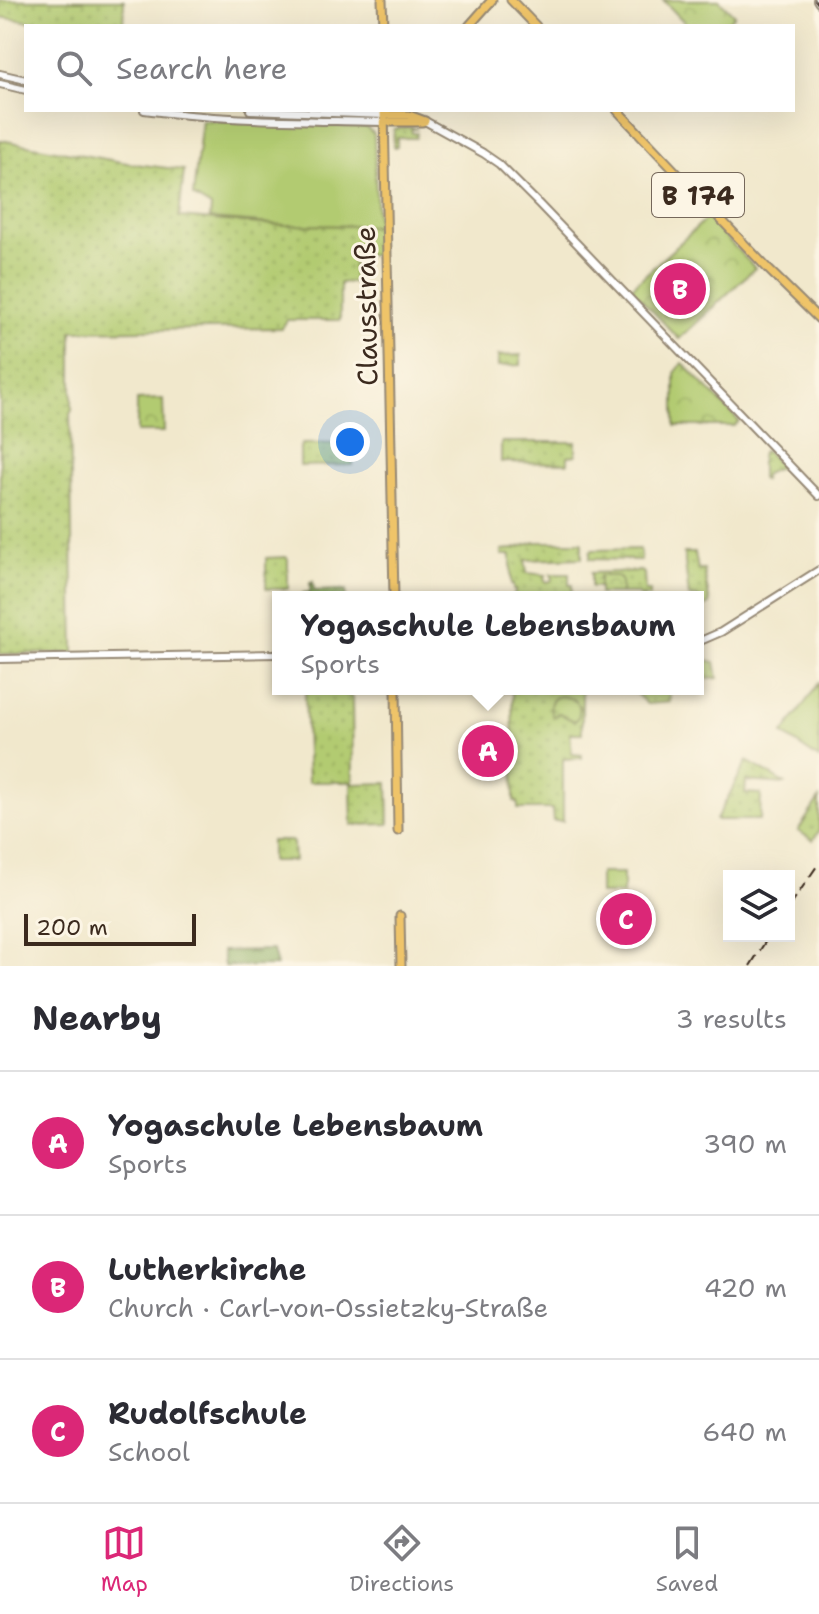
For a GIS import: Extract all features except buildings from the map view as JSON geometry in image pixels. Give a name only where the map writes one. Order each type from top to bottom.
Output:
[{"type":"main road","points":[[382,0],[383,24]]},
{"type":"main road","points":[[471,24],[492,0]]},
{"type":"main road","points":[[511,0],[534,24]]},
{"type":"main road","points":[[385,116],[425,121],[427,112]]},
{"type":"main road","name":"B 174","points":[[619,112],[819,319]]},
{"type":"main road","name":"Clausstraße","points":[[385,116],[394,591]]},
{"type":"main road","points":[[396,695],[398,831]]},
{"type":"main road","points":[[400,916],[401,966]]},
{"type":"street","points":[[0,74],[24,80]]},
{"type":"street","points":[[0,84],[24,90]]},
{"type":"street","points":[[160,112],[270,119],[385,116]]},
{"type":"street","points":[[295,112],[385,116]]},
{"type":"street","points":[[425,121],[499,164],[819,496]]},
{"type":"street","points":[[704,639],[721,632],[819,570]]},
{"type":"street","points":[[0,659],[272,654]]},
{"type":"green space","points":[[0,0],[124,0],[123,24],[44,24],[0,17]]},
{"type":"green space","points":[[663,0],[719,0],[734,15],[725,24],[686,24]]},
{"type":"green space","points":[[202,120],[366,127],[374,134],[377,226],[284,225],[210,219],[211,207],[193,196]]},
{"type":"green space","points":[[411,127],[418,129],[411,129],[412,133],[417,133],[416,138],[397,138],[397,147],[393,147],[394,129]]},
{"type":"green space","points":[[0,140],[184,170],[179,217],[261,224],[377,226],[378,255],[353,256],[354,282],[340,283],[340,320],[287,320],[282,328],[72,331],[70,414],[74,653],[0,654]]},
{"type":"green space","points":[[707,218],[755,268],[679,339],[631,288]]},
{"type":"green space","points":[[521,355],[521,365],[498,366],[498,356]]},
{"type":"green space","points":[[683,363],[739,421],[734,426],[675,426],[675,373]]},
{"type":"green space","points":[[163,399],[164,432],[137,432],[137,400]]},
{"type":"green space","points":[[502,442],[576,442],[576,455],[568,456],[568,463],[501,462]]},
{"type":"green space","points":[[353,443],[353,465],[300,466],[302,444]]},
{"type":"green space","points":[[763,451],[781,467],[765,474],[763,480],[761,455]]},
{"type":"green space","points":[[535,542],[582,542],[582,558],[525,560],[527,573],[546,575],[546,582],[553,578],[551,574],[569,574],[572,591],[513,590],[511,555],[502,555],[502,550]]},
{"type":"green space","points":[[640,549],[641,560],[590,559],[592,550]]},
{"type":"green space","points":[[684,553],[695,553],[698,570],[704,570],[710,604],[704,607],[704,591],[688,591]]},
{"type":"green space","points":[[286,557],[288,589],[266,589],[266,558]]},
{"type":"green space","points":[[640,571],[644,573],[645,591],[599,591],[599,587],[591,587],[591,573]]},
{"type":"green space","points":[[599,576],[617,576],[621,580],[621,591],[599,591]]},
{"type":"green space","points":[[704,659],[715,662],[718,678],[704,679]]},
{"type":"green space","points":[[819,683],[819,759],[783,734]]},
{"type":"green space","points":[[305,695],[352,697],[353,782],[308,782]]},
{"type":"green space","points":[[512,695],[582,695],[582,733],[570,733],[572,754],[582,755],[582,758],[563,759],[563,821],[553,821],[552,809],[518,809],[518,802],[514,801]]},
{"type":"green space","points":[[637,695],[669,695],[670,702],[647,704]]},
{"type":"green space","points":[[559,696],[579,705],[577,719],[574,721],[559,713],[553,717],[550,704]]},
{"type":"green space","points":[[747,761],[786,784],[746,781],[745,793],[761,794],[760,820],[716,820]]},
{"type":"green space","points":[[388,783],[389,824],[352,825],[351,784]]},
{"type":"green space","points":[[819,799],[819,831],[813,840],[798,831]]},
{"type":"green space","points":[[271,841],[291,841],[294,861],[271,861]]},
{"type":"green space","points":[[600,873],[623,873],[623,894],[600,894]]},
{"type":"green space","points":[[273,950],[277,966],[224,966],[222,951]]},
{"type":"tram line","points":[[815,0],[819,5]]},
{"type":"railway","points":[[795,898],[819,863]]},
{"type":"railway","points":[[750,966],[765,942]]},
{"type":"place","name":"Lutherkirche","points":[[680,289]]},
{"type":"place","name":"Yogaschule Lebensbaum","points":[[488,751]]},
{"type":"place","name":"Rudolfschule","points":[[626,919]]}]
